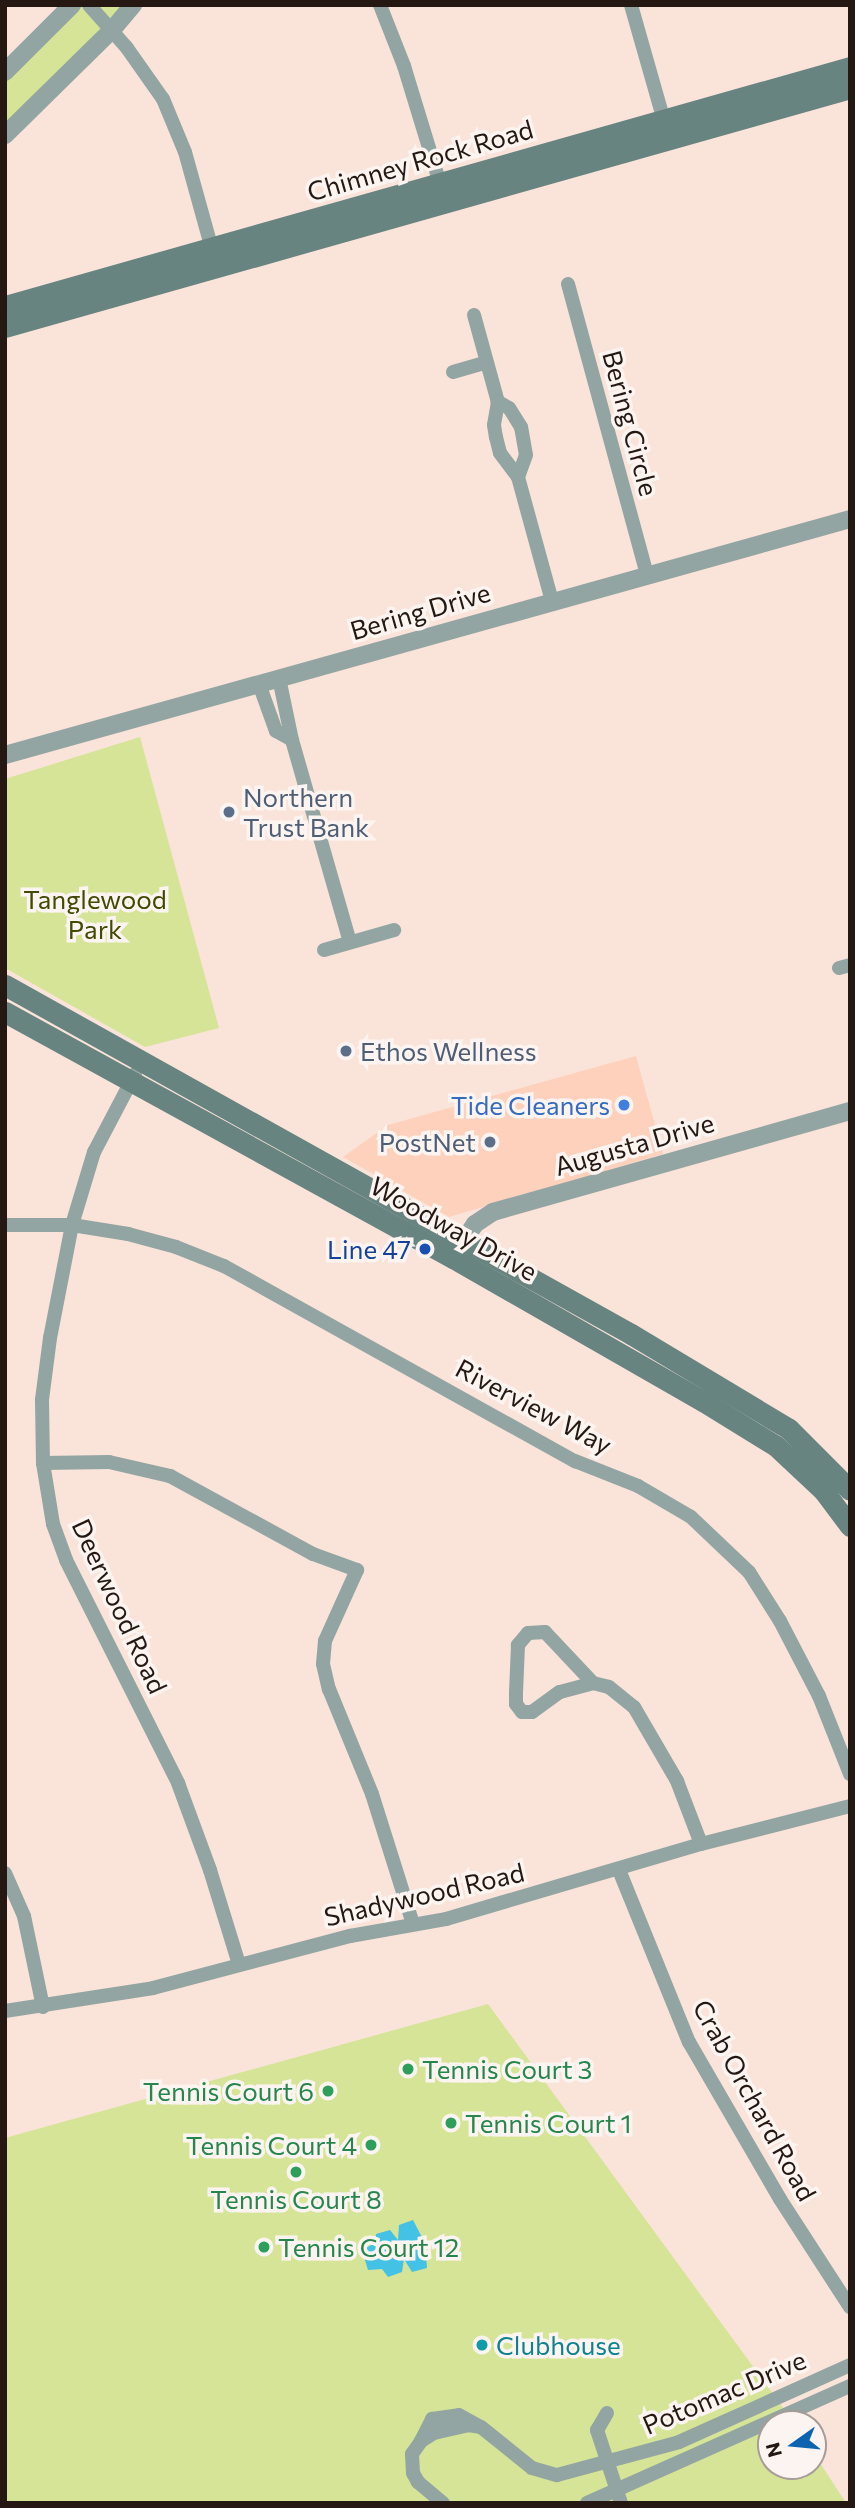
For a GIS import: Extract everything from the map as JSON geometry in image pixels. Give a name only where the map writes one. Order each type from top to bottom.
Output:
[{"type":"main road","name":"Chimney Rock Road","points":[[5,327],[215,258],[667,130],[850,68]]},
{"type":"main road","name":"Chimney Rock Road","points":[[667,130],[850,88]]},
{"type":"main road","name":"Chimney Rock Road","points":[[5,306],[215,258]]},
{"type":"main road","points":[[8,1014],[14,990]]},
{"type":"main road","name":"Woodway Drive","points":[[14,990],[145,1063],[306,1166]]},
{"type":"main road","name":"Woodway Drive","points":[[8,1014],[129,1081],[306,1166],[458,1250],[631,1334],[789,1429],[850,1490]]},
{"type":"main road","name":"Woodway Drive","points":[[458,1250],[619,1353],[776,1446],[823,1490],[850,1526]]},
{"type":"main road","points":[[619,1353],[631,1334]]},
{"type":"street","points":[[5,72],[72,5]]},
{"type":"street","points":[[89,5],[149,77],[175,124],[215,258]]},
{"type":"street","points":[[5,135],[112,30],[133,5]]},
{"type":"street","points":[[380,5],[411,88],[443,194]]},
{"type":"street","points":[[631,5],[667,130]]},
{"type":"street","name":"Bering Circle","points":[[568,284],[647,574]]},
{"type":"street","points":[[474,316],[498,402],[494,425],[500,453],[518,477],[552,601]]},
{"type":"street","points":[[453,372],[487,362]]},
{"type":"street","points":[[498,402],[509,408],[521,427],[526,455],[518,477]]},
{"type":"street","name":"Bering Drive","points":[[5,755],[850,519]]},
{"type":"street","points":[[279,678],[292,740],[350,942]]},
{"type":"street","points":[[259,684],[275,731],[292,740]]},
{"type":"street","points":[[324,950],[394,930]]},
{"type":"street","name":"Deerwood Road","points":[[145,1063],[129,1081],[94,1152],[72,1225],[50,1338],[43,1400],[43,1463],[49,1505],[66,1560],[178,1783],[210,1870],[239,1964]]},
{"type":"street","name":"Augusta Drive","points":[[458,1250],[475,1224],[493,1212],[850,1111]]},
{"type":"street","name":"Riverview Way","points":[[5,1225],[72,1225],[128,1234],[176,1247],[224,1266],[575,1461],[638,1486],[691,1517],[750,1572],[819,1696],[850,1774]]},
{"type":"street","points":[[43,1463],[109,1462],[170,1476],[313,1554],[357,1570],[325,1641],[323,1664],[329,1689],[372,1794],[413,1924]]},
{"type":"street","points":[[593,1684],[545,1632],[528,1633],[517,1645],[516,1704],[522,1712],[531,1712],[560,1692],[593,1684],[609,1687],[634,1707],[677,1781],[701,1843]]},
{"type":"street","name":"Shadywood Road","points":[[5,2011],[153,1988],[239,1964],[413,1924],[446,1919],[619,1870],[701,1843],[850,1805]]},
{"type":"street","name":"Crab Orchard Road","points":[[619,1870],[689,2042],[780,2199],[850,2307]]},
{"type":"street","points":[[5,1873],[24,1916],[43,2007]]},
{"type":"street","name":"Potomac Drive","points":[[443,2503],[424,2490],[413,2473],[412,2454],[421,2441],[434,2433],[468,2425],[481,2427],[532,2468],[557,2475],[679,2442],[850,2365]]},
{"type":"street","name":"Potomac Drive","points":[[587,2503],[618,2498],[850,2386]]},
{"type":"street","points":[[607,2413],[597,2430],[618,2498]]},
{"type":"shaded area","points":[[636,1056],[663,1154],[449,1217],[343,1157],[388,1125]]},
{"type":"green space","points":[[78,5],[127,5],[5,127],[5,79]]},
{"type":"green space","name":"Tanglewood Park","points":[[140,737],[219,1028],[145,1047],[5,968],[5,779]]},
{"type":"green space","points":[[488,2004],[785,2410],[757,2410],[757,2480],[827,2480],[827,2474],[846,2503],[5,2503],[5,2138]]},
{"type":"water","points":[[413,2220],[425,2243],[427,2268],[412,2272],[404,2259],[402,2272],[388,2277],[382,2269],[368,2270],[362,2250],[375,2243],[376,2234],[390,2230],[398,2240],[399,2225]]},
{"type":"place","name":"Northern Trust Bank","points":[[229,812]]},
{"type":"place","name":"Ethos Wellness","points":[[346,1051]]},
{"type":"place","name":"Tide Cleaners","points":[[624,1105]]},
{"type":"place","name":"PostNet","points":[[490,1142]]},
{"type":"place","name":"Line 47","points":[[425,1249]]},
{"type":"place","name":"Tennis Court 3","points":[[408,2069]]},
{"type":"place","name":"Tennis Court 6","points":[[328,2091]]},
{"type":"place","name":"Tennis Court 1","points":[[451,2123]]},
{"type":"place","name":"Tennis Court 4","points":[[371,2145]]},
{"type":"place","name":"Tennis Court 8","points":[[296,2172]]},
{"type":"place","name":"Tennis Court 12","points":[[264,2247]]},
{"type":"place","name":"Clubhouse","points":[[482,2345]]}]
